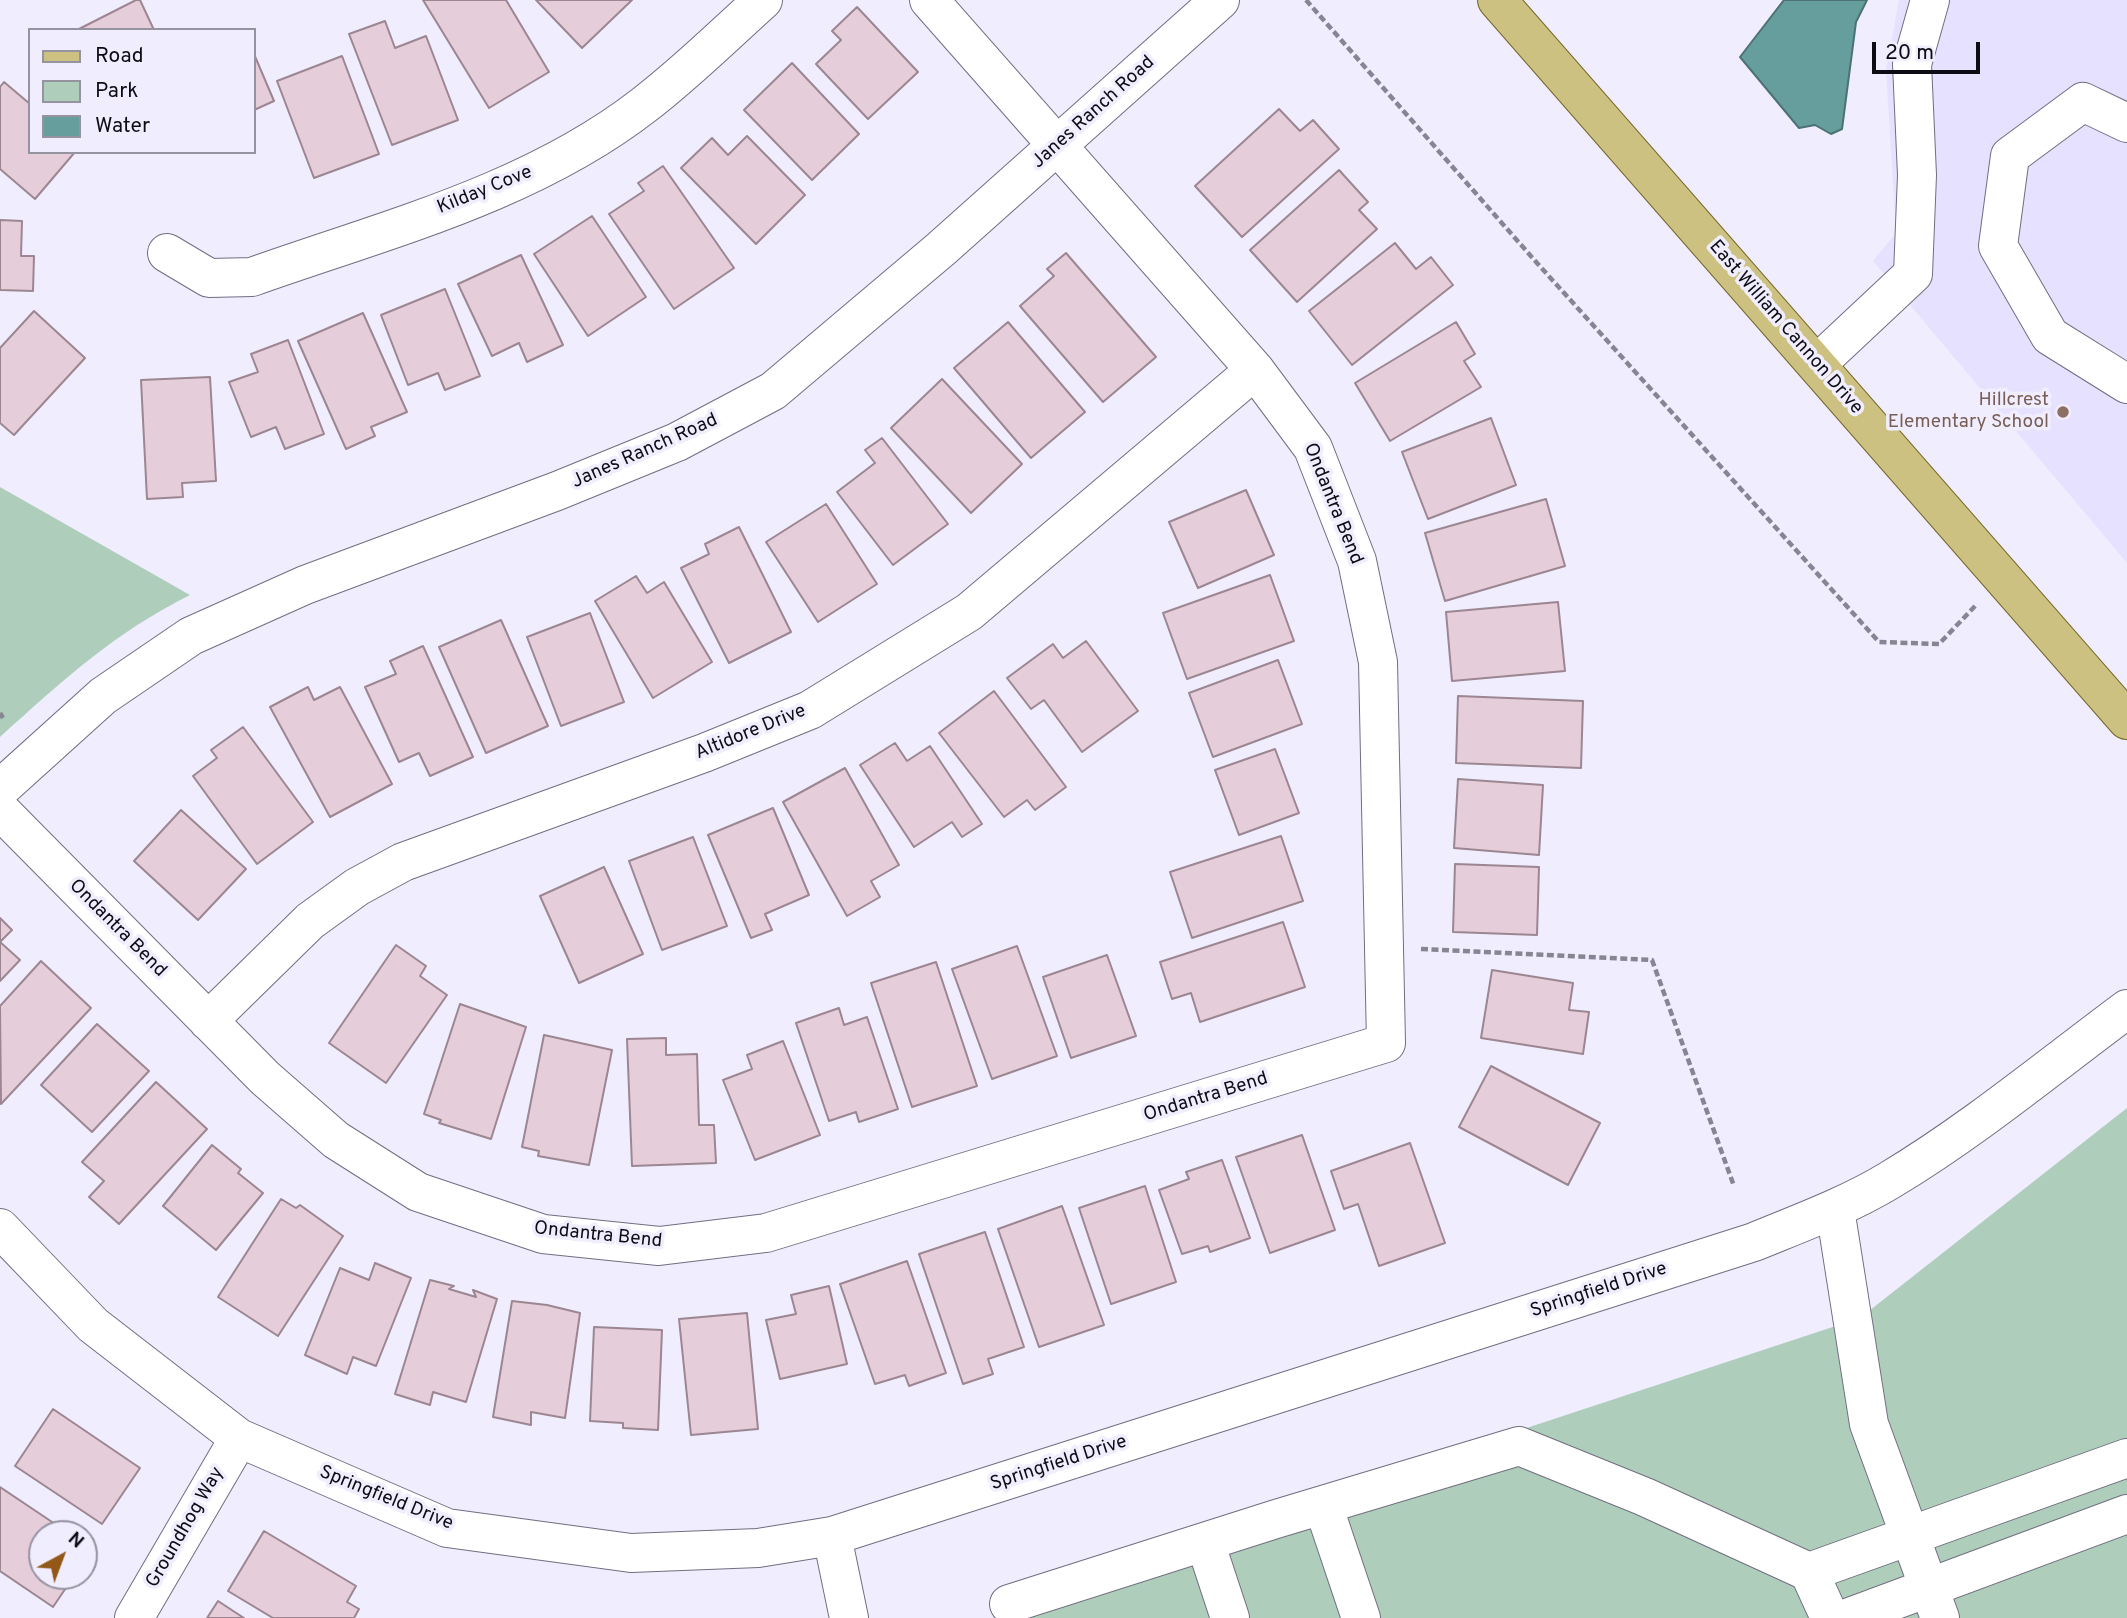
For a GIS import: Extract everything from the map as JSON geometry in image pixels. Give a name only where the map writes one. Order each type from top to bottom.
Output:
[{"type":"main road","name":"East William Cannon Drive","points":[[1497,0],[2127,720]]},
{"type":"street","name":"Kilday Cove","points":[[167,253],[209,278],[252,277],[496,190],[565,155],[643,106],[763,0]]},
{"type":"street","name":"Ondantra Bend","points":[[0,810],[265,1078],[337,1140],[418,1192],[543,1234],[659,1246],[766,1233],[1386,1043],[1378,662],[1357,561],[1312,448],[1255,370],[929,0]]},
{"type":"street","name":"Janes Ranch Road","points":[[0,789],[103,696],[191,636],[305,585],[558,491],[677,442],[773,391],[1058,146],[1220,0]]},
{"type":"street","points":[[1817,365],[1913,274],[1917,176],[1912,64],[1930,0]]},
{"type":"street","points":[[2127,123],[2083,102],[2010,156],[1998,246],[2050,337],[2127,384]]},
{"type":"street","name":"Altidore Drive","points":[[208,1021],[310,920],[357,887],[403,862],[704,752],[810,710],[913,649],[969,612],[1255,370]]},
{"type":"street","name":"Springfield Drive","points":[[0,1228],[93,1325],[239,1438],[447,1528],[631,1553],[758,1548],[832,1536],[1754,1242],[1835,1209],[1889,1181],[1960,1134],[2127,1009]]},
{"type":"street","points":[[1835,1209],[1869,1424],[1934,1603]]},
{"type":"street","name":"Groundhog Way","points":[[134,1618],[239,1438]]},
{"type":"street","points":[[1009,1604],[1519,1446],[1645,1497],[1809,1572],[1830,1618]]},
{"type":"street","points":[[1809,1572],[2127,1458]]},
{"type":"street","points":[[1323,1505],[1361,1618]]},
{"type":"street","points":[[1847,1618],[1934,1603],[2127,1514]]},
{"type":"street","points":[[832,1536],[849,1618]]},
{"type":"street","points":[[1205,1542],[1230,1618]]},
{"type":"path","points":[[1306,0],[1537,263],[1879,642],[1939,644],[2003,576]]},
{"type":"path","points":[[1410,949],[1652,960],[1734,1186]]},
{"type":"shaded area","name":"Hillcrest Elementary School","points":[[1899,0],[2127,0],[2127,563],[1873,261],[1896,233],[1886,70]]},
{"type":"green space","points":[[0,487],[190,595],[137,625],[90,659],[0,737]]},
{"type":"green space","points":[[2127,1108],[2127,1618],[994,1618],[990,1605],[1860,1318]]},
{"type":"water","points":[[1784,0],[1867,0],[1856,22],[1842,129],[1831,134],[1815,125],[1799,128],[1740,57]]},
{"type":"building","points":[[140,0],[153,28],[81,28]]},
{"type":"building","points":[[423,0],[506,0],[549,72],[489,108]]},
{"type":"building","points":[[536,0],[632,0],[582,48]]},
{"type":"building","points":[[857,7],[918,72],[868,119],[816,64],[841,40],[832,31]]},
{"type":"building","points":[[385,21],[395,48],[426,36],[458,120],[392,145],[349,34]]},
{"type":"building","points":[[342,56],[379,154],[314,178],[277,81]]},
{"type":"building","points":[[256,59],[274,101],[256,109]]},
{"type":"building","points":[[792,63],[859,134],[812,180],[744,110]]},
{"type":"building","points":[[4,82],[28,102],[28,154],[73,154],[35,199],[0,169],[0,87]]},
{"type":"building","points":[[1279,109],[1300,131],[1313,120],[1339,149],[1242,237],[1195,186]]},
{"type":"building","points":[[747,136],[805,195],[756,244],[681,168],[712,138],[728,155]]},
{"type":"building","points":[[663,166],[734,268],[674,309],[609,214],[644,191],[638,183]]},
{"type":"building","points":[[1339,170],[1368,202],[1359,210],[1377,229],[1297,302],[1250,250]]},
{"type":"building","points":[[592,216],[646,297],[588,336],[534,254]]},
{"type":"building","points":[[0,220],[22,221],[21,256],[34,256],[33,291],[0,290]]},
{"type":"building","points":[[1395,243],[1416,269],[1431,257],[1453,285],[1352,365],[1309,311]]},
{"type":"building","points":[[1066,253],[1156,357],[1103,402],[1020,306],[1054,276],[1047,269]]},
{"type":"building","points":[[521,255],[563,345],[527,362],[519,343],[492,356],[458,284]]},
{"type":"building","points":[[445,289],[480,376],[445,390],[438,373],[408,385],[381,315]]},
{"type":"building","points":[[34,311],[85,358],[14,435],[0,423],[0,348]]},
{"type":"building","points":[[363,313],[407,412],[371,427],[375,436],[346,449],[298,341]]},
{"type":"building","points":[[1008,322],[1085,412],[1031,458],[954,368]]},
{"type":"building","points":[[1456,322],[1475,354],[1464,361],[1481,387],[1390,441],[1355,383]]},
{"type":"building","points":[[288,340],[324,434],[285,449],[276,427],[251,437],[229,382],[258,372],[251,354]]},
{"type":"building","points":[[210,377],[216,481],[182,483],[183,497],[147,499],[141,380]]},
{"type":"building","points":[[942,379],[1022,464],[971,513],[891,428]]},
{"type":"building","points":[[1491,418],[1516,485],[1428,519],[1402,452]]},
{"type":"building","points":[[882,438],[948,524],[893,565],[837,492],[875,463],[865,450]]},
{"type":"building","points":[[1246,490],[1274,555],[1198,588],[1169,522]]},
{"type":"building","points":[[1546,499],[1565,566],[1445,601],[1425,533]]},
{"type":"building","points":[[826,504],[877,584],[818,622],[766,542]]},
{"type":"building","points":[[739,527],[791,632],[729,663],[681,568],[709,554],[705,544]]},
{"type":"building","points":[[1270,575],[1294,641],[1187,679],[1163,613]]},
{"type":"building","points":[[636,576],[647,593],[664,582],[712,662],[653,698],[595,601]]},
{"type":"building","points":[[1558,602],[1565,671],[1452,681],[1446,612]]},
{"type":"building","points":[[590,613],[624,702],[561,726],[527,637]]},
{"type":"building","points":[[501,620],[548,726],[486,753],[439,647]]},
{"type":"building","points":[[1086,641],[1138,711],[1082,752],[1044,700],[1031,709],[1007,678],[1053,644],[1063,658]]},
{"type":"building","points":[[423,646],[473,757],[430,776],[419,753],[399,762],[365,687],[396,674],[390,661]]},
{"type":"building","points":[[1278,660],[1302,724],[1213,757],[1189,693]]},
{"type":"building","points":[[308,687],[314,700],[340,687],[392,784],[330,817],[270,707]]},
{"type":"building","points":[[994,691],[1066,787],[1035,810],[1027,800],[1004,817],[939,733]]},
{"type":"building","points":[[1458,696],[1583,701],[1581,768],[1456,763]]},
{"type":"building","points":[[243,727],[313,822],[257,864],[193,776],[217,758],[211,750]]},
{"type":"building","points":[[895,743],[907,761],[930,746],[982,824],[962,837],[952,822],[914,847],[860,765]]},
{"type":"building","points":[[1275,749],[1299,813],[1239,835],[1215,770]]},
{"type":"building","points":[[845,768],[899,865],[871,881],[880,897],[847,916],[783,802]]},
{"type":"building","points":[[1458,779],[1543,785],[1539,855],[1454,848]]},
{"type":"building","points":[[773,808],[809,895],[765,914],[772,930],[751,938],[708,835]]},
{"type":"building","points":[[181,810],[246,869],[198,920],[134,861]]},
{"type":"building","points":[[1281,836],[1303,901],[1192,938],[1170,872]]},
{"type":"building","points":[[693,837],[727,926],[662,950],[629,861]]},
{"type":"building","points":[[1455,864],[1539,867],[1537,935],[1453,932]]},
{"type":"building","points":[[604,867],[643,954],[579,983],[540,896]]},
{"type":"building","points":[[0,918],[12,930],[0,942]]},
{"type":"building","points":[[1283,922],[1305,987],[1200,1022],[1191,993],[1172,999],[1160,962]]},
{"type":"building","points":[[0,942],[20,960],[0,981]]},
{"type":"building","points":[[396,945],[426,966],[420,976],[447,995],[386,1083],[329,1043]]},
{"type":"building","points":[[1017,946],[1057,1056],[992,1079],[952,969]]},
{"type":"building","points":[[1107,955],[1136,1036],[1071,1058],[1043,977]]},
{"type":"building","points":[[41,961],[91,1008],[1,1104],[0,1006]]},
{"type":"building","points":[[936,962],[977,1086],[912,1107],[871,983]]},
{"type":"building","points":[[1492,970],[1573,983],[1569,1010],[1589,1012],[1583,1054],[1481,1038]]},
{"type":"building","points":[[460,1004],[526,1027],[491,1139],[439,1123],[441,1120],[424,1114]]},
{"type":"building","points":[[839,1008],[844,1025],[867,1017],[898,1109],[859,1122],[856,1112],[829,1121],[796,1023]]},
{"type":"building","points":[[97,1024],[149,1071],[92,1132],[41,1085]]},
{"type":"building","points":[[544,1035],[612,1050],[589,1165],[538,1156],[539,1151],[522,1147]]},
{"type":"building","points":[[666,1038],[666,1055],[697,1054],[699,1125],[714,1125],[716,1163],[632,1166],[627,1039]]},
{"type":"building","points":[[783,1041],[820,1135],[755,1160],[723,1080],[752,1069],[747,1055]]},
{"type":"building","points":[[1491,1066],[1600,1123],[1568,1185],[1459,1127]]},
{"type":"building","points":[[156,1082],[207,1129],[119,1224],[89,1197],[104,1181],[82,1162]]},
{"type":"building","points":[[1302,1135],[1335,1230],[1270,1253],[1236,1157]]},
{"type":"building","points":[[1410,1143],[1445,1243],[1379,1266],[1358,1204],[1344,1209],[1331,1171]]},
{"type":"building","points":[[212,1145],[241,1169],[238,1173],[263,1193],[216,1250],[163,1206]]},
{"type":"building","points":[[1222,1160],[1250,1238],[1210,1252],[1208,1246],[1182,1254],[1159,1190],[1189,1179],[1186,1172]]},
{"type":"building","points":[[1145,1186],[1176,1282],[1111,1304],[1079,1208]]},
{"type":"building","points":[[281,1199],[296,1208],[300,1205],[343,1236],[278,1336],[218,1297]]},
{"type":"building","points":[[1062,1206],[1104,1325],[1039,1347],[998,1229]]},
{"type":"building","points":[[985,1232],[1024,1347],[988,1359],[993,1374],[963,1384],[919,1254]]},
{"type":"building","points":[[907,1261],[946,1373],[909,1386],[905,1375],[875,1384],[840,1284]]},
{"type":"building","points":[[375,1263],[411,1278],[376,1366],[353,1357],[347,1374],[305,1355],[340,1268],[369,1280]]},
{"type":"building","points":[[430,1280],[454,1286],[449,1289],[476,1297],[473,1290],[497,1299],[466,1402],[433,1392],[430,1405],[395,1394]]},
{"type":"building","points":[[829,1286],[847,1364],[780,1379],[766,1320],[796,1314],[791,1295]]},
{"type":"building","points":[[512,1301],[547,1305],[580,1313],[565,1418],[531,1412],[531,1425],[493,1417]]},
{"type":"building","points":[[747,1313],[758,1429],[691,1435],[679,1319]]},
{"type":"building","points":[[594,1327],[662,1330],[658,1430],[623,1428],[623,1423],[590,1421]]},
{"type":"building","points":[[53,1409],[140,1468],[102,1524],[15,1466]]},
{"type":"building","points":[[0,1487],[49,1520],[28,1520],[28,1590],[65,1590],[53,1607],[0,1571]]},
{"type":"building","points":[[264,1531],[356,1586],[347,1602],[359,1609],[354,1618],[273,1618],[228,1591]]},
{"type":"building","points":[[218,1601],[244,1618],[207,1618]]},
{"type":"place","name":"Hillcrest Elementary School","points":[[2063,412]]}]
